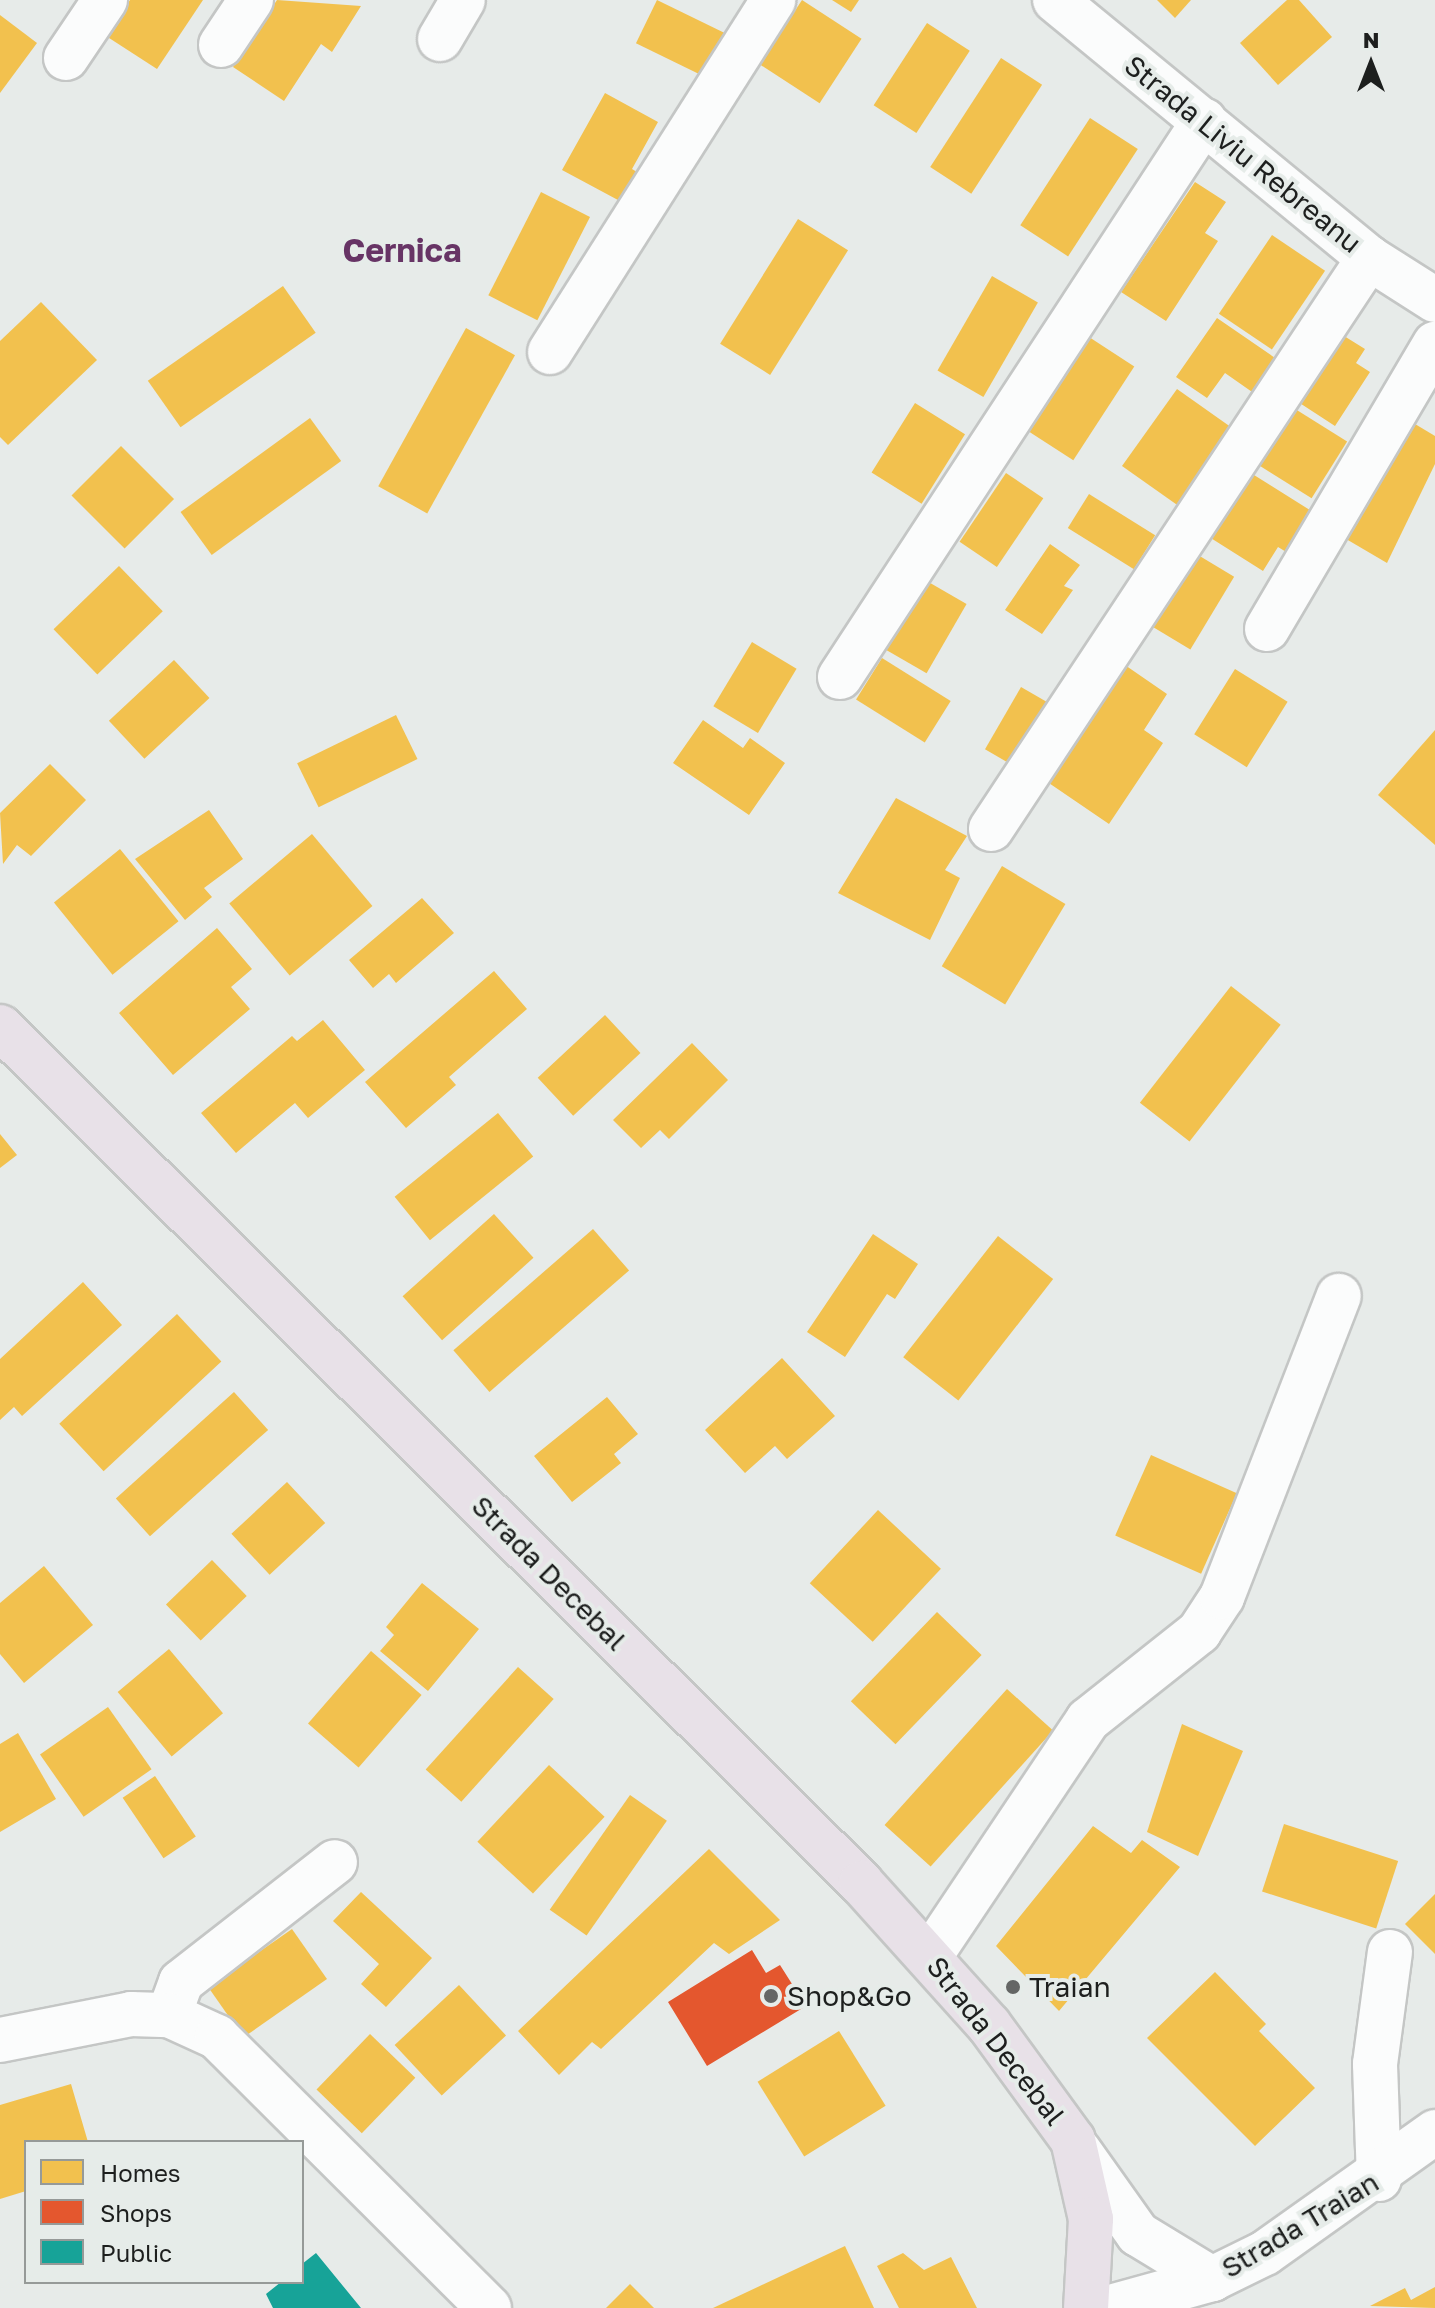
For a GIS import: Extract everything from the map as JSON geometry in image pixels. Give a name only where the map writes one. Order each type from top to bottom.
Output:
[{"type":"main road","name":"Strada Decebal","points":[[0,1027],[930,1956],[1073,2140],[1091,2219],[1086,2308]]},
{"type":"street","points":[[66,58],[105,0]]},
{"type":"street","points":[[221,45],[251,0]]},
{"type":"street","points":[[440,39],[463,0]]},
{"type":"street","points":[[550,352],[773,0]]},
{"type":"street","name":"Strada Liviu Rebreanu","points":[[1055,0],[1369,258],[1435,300]]},
{"type":"street","points":[[840,677],[1204,121]]},
{"type":"street","points":[[991,829],[1369,258]]},
{"type":"street","points":[[1267,629],[1435,344]]},
{"type":"street","points":[[930,1956],[1088,1720],[1199,1632],[1222,1597],[1339,1296]]},
{"type":"street","points":[[169,2015],[181,1982],[335,1862]]},
{"type":"street","points":[[1379,2179],[1375,2064],[1390,1952]]},
{"type":"street","points":[[0,2040],[131,2014],[169,2015],[217,2037],[489,2308]]},
{"type":"street","name":"Strada Traian","points":[[1107,2308],[1212,2279],[1379,2179],[1435,2132]]},
{"type":"street","name":"Strada Decebal","points":[[1073,2140],[1117,2213],[1212,2279]]},
{"type":"street","points":[[1168,2308],[1212,2279]]},
{"type":"building: Homes","points":[[130,0],[203,0],[157,69],[106,36]]},
{"type":"building: Homes","points":[[277,0],[361,6],[332,52],[321,44],[284,101],[233,67]]},
{"type":"building: Homes","points":[[657,0],[726,34],[705,77],[636,43]]},
{"type":"building: Homes","points":[[802,0],[862,39],[820,103],[760,65]]},
{"type":"building: Homes","points":[[832,0],[859,0],[851,12]]},
{"type":"building: Homes","points":[[1157,0],[1191,0],[1175,18]]},
{"type":"building: Homes","points":[[1287,0],[1299,0],[1332,37],[1278,85],[1240,43]]},
{"type":"building: Homes","points":[[0,15],[37,43],[0,93]]},
{"type":"building: Homes","points":[[927,23],[970,51],[916,133],[874,105]]},
{"type":"building: Homes","points":[[1001,58],[1042,85],[971,194],[930,167]]},
{"type":"building: Homes","points":[[605,93],[658,122],[632,169],[647,178],[631,207],[562,170]]},
{"type":"building: Homes","points":[[1090,118],[1138,149],[1068,256],[1020,225]]},
{"type":"building: Homes","points":[[1195,182],[1226,202],[1205,233],[1218,241],[1166,321],[1121,292]]},
{"type":"building: Homes","points":[[541,192],[590,217],[537,320],[488,295]]},
{"type":"building: Homes","points":[[798,219],[848,250],[770,375],[720,344]]},
{"type":"building: Homes","points":[[1272,235],[1325,271],[1272,350],[1219,314]]},
{"type":"building: Homes","points":[[992,276],[1038,302],[983,397],[938,370]]},
{"type":"building: Homes","points":[[283,286],[316,333],[181,427],[148,381]]},
{"type":"building: Homes","points":[[41,302],[97,360],[8,445],[0,437],[0,341]]},
{"type":"building: Homes","points":[[1217,318],[1278,360],[1255,394],[1225,373],[1207,398],[1176,377]]},
{"type":"building: Homes","points":[[466,328],[515,355],[427,513],[378,486]]},
{"type":"building: Homes","points":[[1336,331],[1365,349],[1356,363],[1370,372],[1335,426],[1292,398]]},
{"type":"building: Homes","points":[[1089,337],[1134,366],[1073,460],[1028,431]]},
{"type":"building: Homes","points":[[1177,389],[1235,430],[1190,514],[1122,466]]},
{"type":"building: Homes","points":[[915,403],[965,434],[922,504],[872,473]]},
{"type":"building: Homes","points":[[1292,407],[1347,441],[1312,498],[1256,464]]},
{"type":"building: Homes","points":[[310,418],[341,461],[212,555],[181,512]]},
{"type":"building: Homes","points":[[1410,421],[1435,436],[1435,464],[1387,563],[1341,536]]},
{"type":"building: Homes","points":[[121,446],[174,499],[125,549],[72,495]]},
{"type":"building: Homes","points":[[1246,470],[1313,512],[1288,553],[1278,547],[1263,571],[1206,535]]},
{"type":"building: Homes","points":[[1006,473],[1043,498],[997,567],[960,542]]},
{"type":"building: Homes","points":[[1089,494],[1155,535],[1134,569],[1068,528]]},
{"type":"building: Homes","points":[[1050,544],[1080,565],[1064,586],[1073,590],[1042,634],[1005,610]]},
{"type":"building: Homes","points":[[1193,552],[1234,577],[1190,650],[1149,625]]},
{"type":"building: Homes","points":[[119,566],[163,611],[97,675],[54,629]]},
{"type":"building: Homes","points":[[925,580],[967,604],[927,673],[885,649]]},
{"type":"building: Homes","points":[[752,642],[797,669],[758,733],[713,706]]},
{"type":"building: Homes","points":[[882,658],[951,701],[925,742],[856,700]]},
{"type":"building: Homes","points":[[174,660],[209,698],[144,759],[109,721]]},
{"type":"building: Homes","points":[[1122,663],[1167,694],[1144,730],[1163,743],[1109,824],[1043,779]]},
{"type":"building: Homes","points":[[1235,669],[1288,702],[1247,767],[1194,734]]},
{"type":"building: Homes","points":[[1021,687],[1059,709],[1023,771],[985,749]]},
{"type":"building: Homes","points":[[396,715],[417,759],[319,807],[297,763]]},
{"type":"building: Homes","points":[[703,720],[743,748],[750,738],[785,763],[749,815],[673,763]]},
{"type":"building: Homes","points":[[1435,730],[1435,845],[1378,795]]},
{"type":"building: Homes","points":[[50,764],[86,800],[31,856],[17,845],[3,864],[0,813]]},
{"type":"building: Homes","points":[[896,798],[967,836],[945,870],[960,878],[930,940],[838,893]]},
{"type":"building: Homes","points":[[209,810],[243,859],[204,888],[212,897],[185,920],[135,859]]},
{"type":"building: Homes","points":[[312,834],[372,906],[290,975],[229,903]]},
{"type":"building: Homes","points":[[120,849],[179,921],[112,975],[54,902]]},
{"type":"building: Homes","points":[[1002,866],[1065,904],[1005,1004],[942,966]]},
{"type":"building: Homes","points":[[422,898],[454,933],[396,983],[389,974],[373,988],[349,960]]},
{"type":"building: Homes","points":[[217,928],[252,969],[231,987],[250,1009],[173,1075],[119,1013]]},
{"type":"building: Homes","points":[[494,971],[527,1009],[449,1077],[456,1085],[406,1128],[365,1082]]},
{"type":"building: Homes","points":[[1231,986],[1281,1025],[1190,1141],[1140,1103]]},
{"type":"building: Homes","points":[[605,1015],[640,1053],[573,1116],[538,1078]]},
{"type":"building: Homes","points":[[323,1020],[365,1070],[308,1118],[295,1103],[236,1153],[201,1113],[292,1036],[297,1041]]},
{"type":"building: Homes","points":[[692,1043],[728,1080],[669,1139],[660,1130],[641,1148],[613,1120]]},
{"type":"building: Homes","points":[[498,1113],[533,1157],[430,1240],[395,1197]]},
{"type":"building: Homes","points":[[0,1134],[17,1155],[0,1168]]},
{"type":"building: Homes","points":[[494,1214],[533,1258],[442,1340],[403,1296]]},
{"type":"building: Homes","points":[[593,1229],[629,1271],[489,1392],[453,1350]]},
{"type":"building: Homes","points":[[873,1234],[918,1264],[895,1299],[887,1294],[845,1357],[807,1332]]},
{"type":"building: Homes","points":[[998,1236],[1053,1279],[958,1400],[903,1357]]},
{"type":"building: Homes","points":[[83,1282],[122,1325],[22,1416],[14,1407],[0,1420],[0,1359]]},
{"type":"building: Homes","points":[[177,1314],[221,1362],[104,1471],[59,1424]]},
{"type":"building: Homes","points":[[782,1358],[835,1416],[787,1459],[775,1446],[745,1473],[705,1430]]},
{"type":"building: Homes","points":[[234,1392],[268,1430],[150,1536],[116,1498]]},
{"type":"building: Homes","points":[[607,1397],[638,1434],[614,1454],[621,1463],[572,1502],[534,1456]]},
{"type":"building: Homes","points":[[1151,1455],[1237,1493],[1201,1574],[1115,1535]]},
{"type":"building: Homes","points":[[287,1482],[325,1523],[270,1575],[231,1534]]},
{"type":"building: Homes","points":[[878,1510],[941,1569],[873,1642],[810,1583]]},
{"type":"building: Homes","points":[[212,1560],[247,1596],[201,1640],[166,1604]]},
{"type":"building: Homes","points":[[44,1566],[93,1625],[24,1683],[0,1654],[0,1603]]},
{"type":"building: Homes","points":[[422,1583],[479,1629],[428,1691],[380,1651],[394,1635],[386,1627]]},
{"type":"building: Homes","points":[[937,1612],[982,1655],[895,1744],[851,1701]]},
{"type":"building: Homes","points":[[169,1649],[223,1713],[172,1756],[118,1692]]},
{"type":"building: Homes","points":[[371,1651],[422,1695],[359,1767],[308,1723]]},
{"type":"building: Homes","points":[[518,1667],[554,1699],[461,1802],[426,1770]]},
{"type":"building: Homes","points":[[1007,1689],[1053,1730],[931,1866],[885,1825]]},
{"type":"building: Homes","points":[[108,1707],[152,1769],[84,1817],[40,1755]]},
{"type":"building: Homes","points":[[1182,1724],[1243,1751],[1198,1856],[1147,1832]]},
{"type":"building: Homes","points":[[18,1733],[56,1799],[0,1832],[0,1744]]},
{"type":"building: Homes","points":[[549,1765],[605,1817],[533,1894],[477,1842]]},
{"type":"building: Homes","points":[[155,1776],[196,1837],[163,1858],[123,1798]]},
{"type":"building: Homes","points":[[630,1795],[667,1821],[587,1935],[550,1910]]},
{"type":"building: Homes","points":[[1284,1824],[1398,1861],[1376,1929],[1262,1892]]},
{"type":"building: Homes","points":[[1093,1826],[1131,1853],[1142,1840],[1180,1867],[1059,2011],[996,1946]]},
{"type":"building: Homes","points":[[709,1849],[780,1920],[729,1954],[714,1943],[601,2049],[592,2042],[559,2075],[518,2031]]},
{"type":"building: Homes","points":[[361,1892],[432,1958],[386,2007],[361,1984],[379,1964],[333,1921]]},
{"type":"building: Homes","points":[[1435,1894],[1435,1954],[1405,1924]]},
{"type":"building: Homes","points":[[292,1929],[327,1979],[243,2037],[208,1988]]},
{"type":"building: Homes","points":[[1215,1972],[1266,2024],[1259,2031],[1315,2088],[1255,2146],[1147,2038]]},
{"type":"building: Homes","points":[[459,1985],[506,2035],[442,2095],[395,2045]]},
{"type":"building: Homes","points":[[839,2031],[886,2106],[804,2157],[758,2082]]},
{"type":"building: Homes","points":[[370,2034],[415,2078],[362,2133],[317,2089]]},
{"type":"building: Homes","points":[[71,2084],[87,2140],[24,2140],[24,2192],[0,2199],[0,2105]]},
{"type":"building: Homes","points":[[845,2246],[874,2308],[713,2308]]},
{"type":"building: Homes","points":[[903,2253],[924,2270],[951,2257],[977,2308],[899,2308],[877,2266]]},
{"type":"building: Homes","points":[[630,2284],[654,2308],[606,2308]]},
{"type":"building: Homes","points":[[1435,2287],[1435,2308],[1370,2306],[1405,2288],[1411,2300]]},
{"type":"building: Shops","points":[[752,1950],[766,1973],[780,1965],[806,2006],[707,2066],[668,2002]]},
{"type":"building: Public","points":[[316,2253],[361,2308],[273,2308],[266,2294],[278,2284],[304,2284],[304,2262]]},
{"type":"place","name":"Traian","points":[[1013,1987]]},
{"type":"place","name":"Shop&Go","points":[[771,1996]]},
{"type":"district","name":"Cernica","points":[[402,250]]}]
